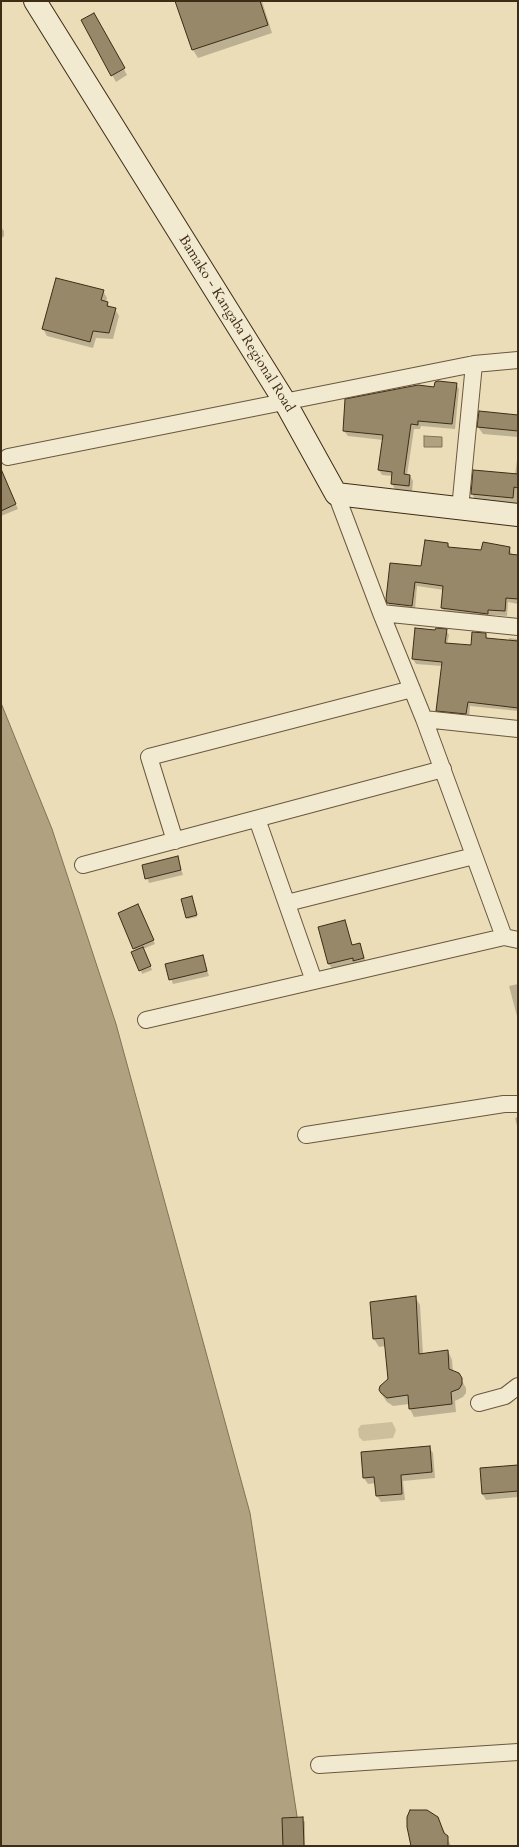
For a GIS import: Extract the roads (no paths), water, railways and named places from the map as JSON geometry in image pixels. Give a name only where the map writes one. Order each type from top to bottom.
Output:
[{"type":"street","name":"Bamako - Kangaba Regional Road","points":[[35,1],[285,402],[336,494]]},
{"type":"street","points":[[8,457],[474,364],[518,360]]},
{"type":"street","points":[[460,508],[474,364]]},
{"type":"street","points":[[146,1020],[314,981],[511,938],[474,856],[424,719],[381,613],[336,494],[518,515]]},
{"type":"street","points":[[381,613],[518,627]]},
{"type":"street","points":[[174,841],[149,757],[412,689]]},
{"type":"street","points":[[424,719],[518,729]]},
{"type":"street","points":[[83,865],[443,769]]},
{"type":"street","points":[[257,819],[314,981]]},
{"type":"street","points":[[287,903],[474,856]]},
{"type":"street","points":[[306,1135],[504,1104],[518,1104]]},
{"type":"street","points":[[479,1403],[505,1396],[518,1386]]},
{"type":"street","points":[[318,1765],[518,1752]]}]
